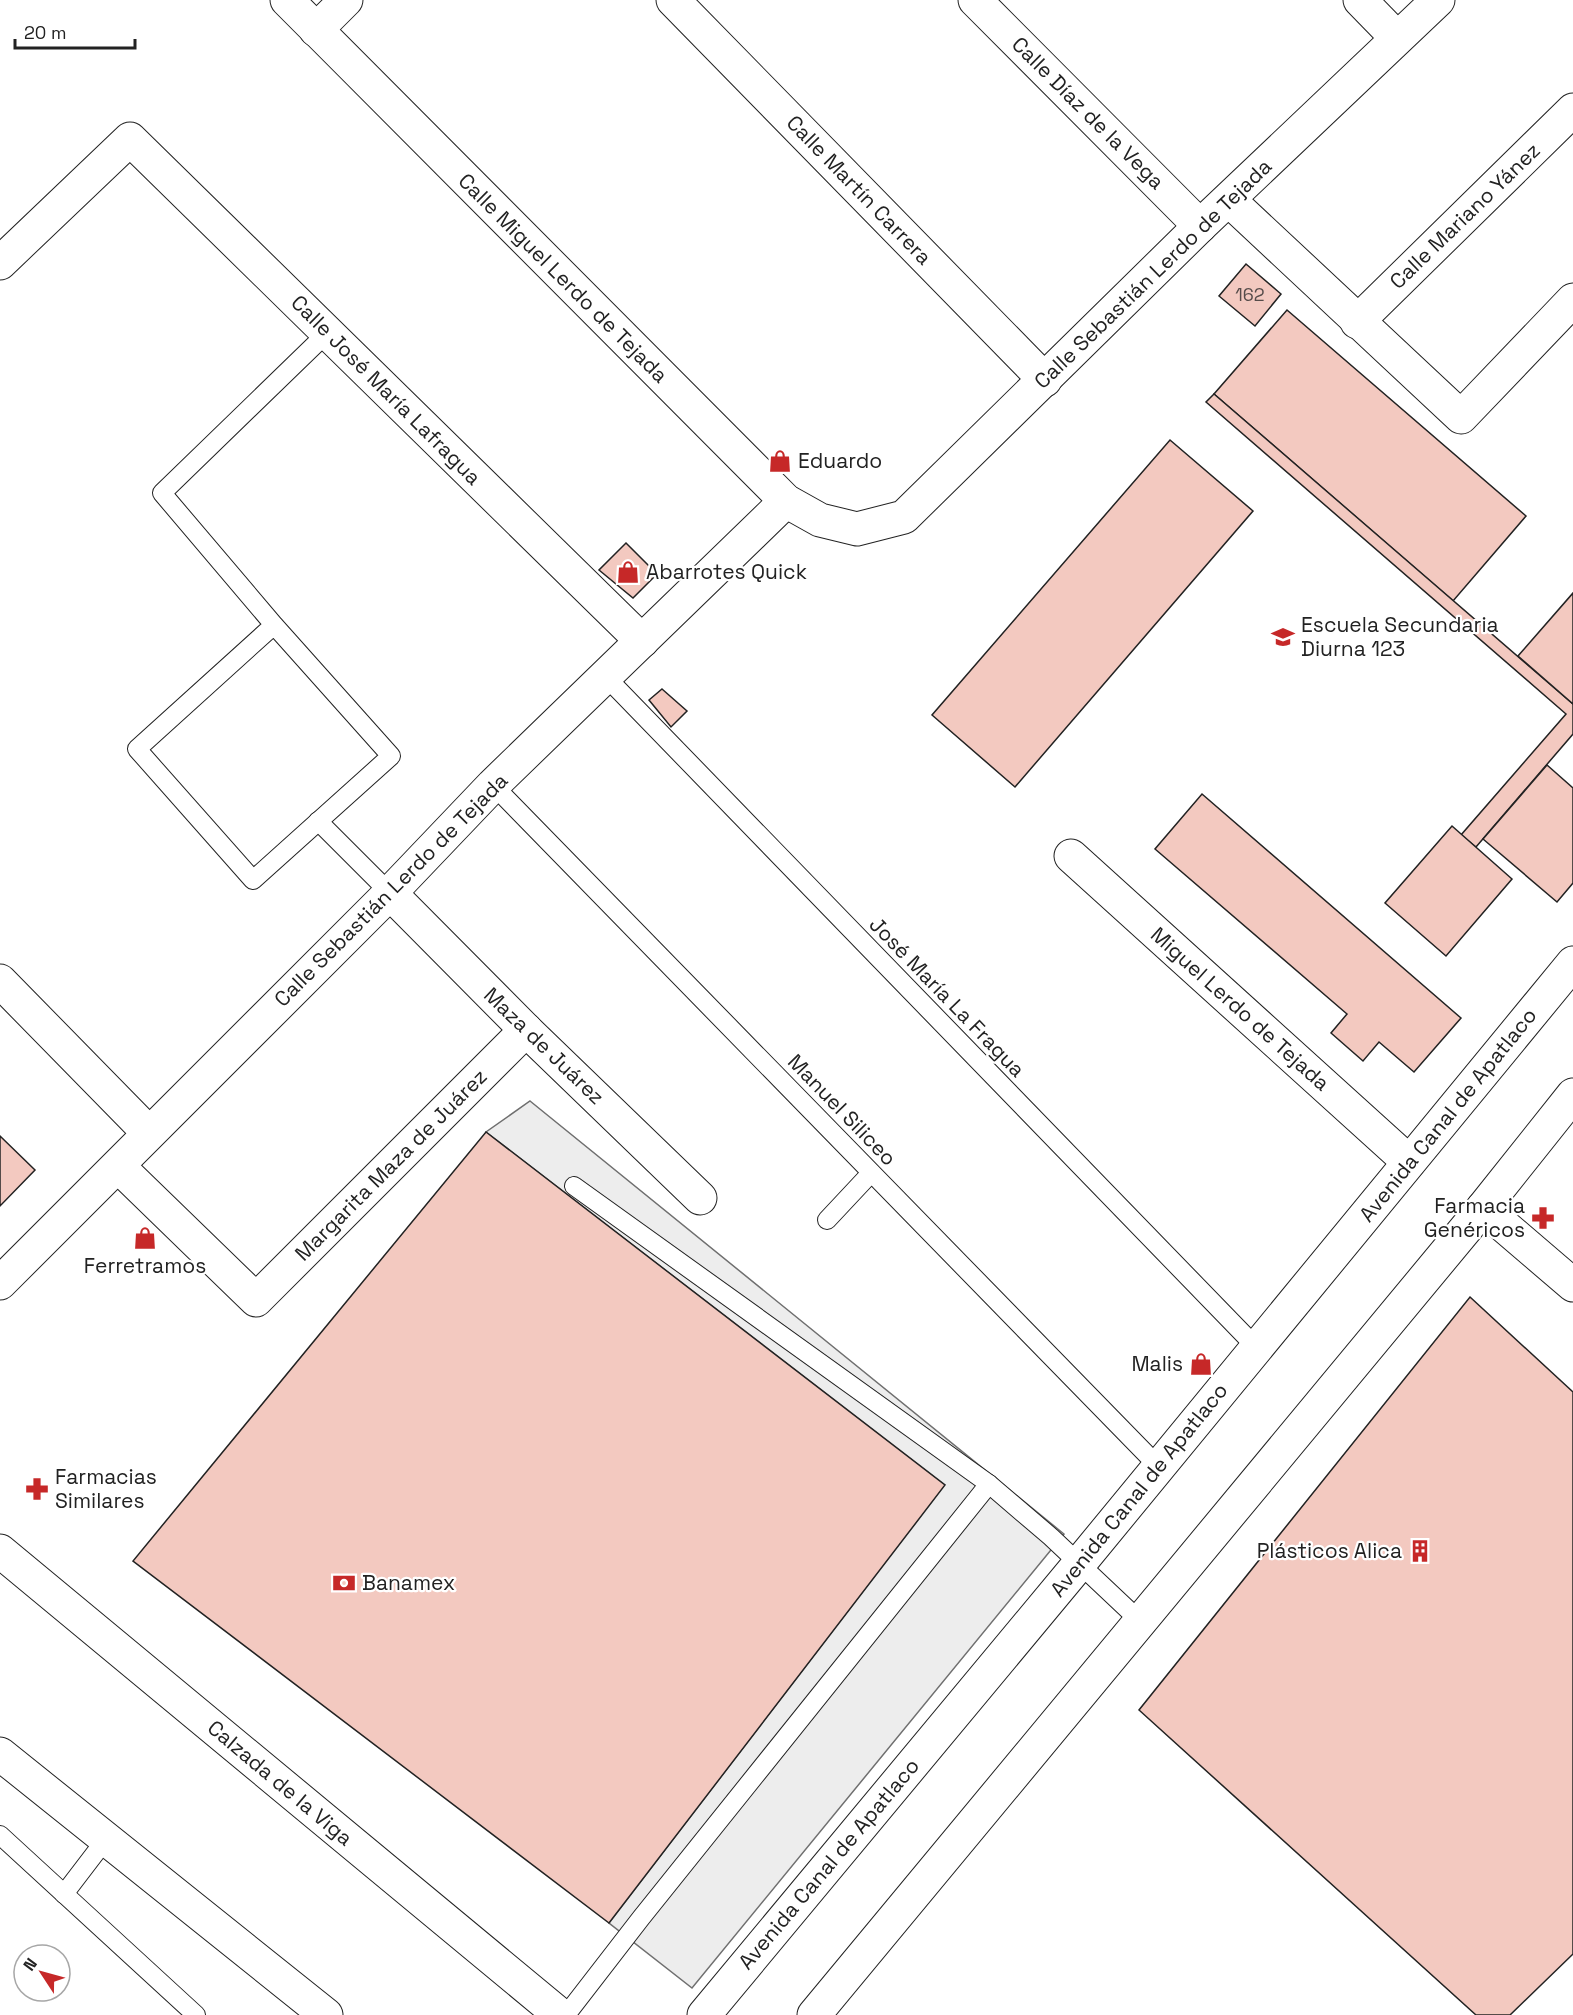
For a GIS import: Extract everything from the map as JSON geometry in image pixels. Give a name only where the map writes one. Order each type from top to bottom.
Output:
[{"type":"street","name":"Calle Miguel Lerdo de Tejada","points":[[287,0],[786,501],[820,520],[857,529]]},
{"type":"street","points":[[316,30],[346,0]]},
{"type":"street","name":"Calle Martín Carrera","points":[[674,0],[1045,380]]},
{"type":"street","name":"Calle Díaz de la Vega","points":[[975,0],[1200,226]]},
{"type":"street","points":[[1360,0],[1397,38]]},
{"type":"street","name":"Calle Sebastián Lerdo de Tejada","points":[[857,529],[904,517],[1200,226],[1438,0]]},
{"type":"street","name":"Calle Mariano Yánez","points":[[1357,322],[1573,110]]},
{"type":"street","name":"Calle José María Lafragua","points":[[0,262],[130,139],[642,641]]},
{"type":"street","points":[[1228,200],[1461,417],[1573,300]]},
{"type":"street","name":"Calle Sebastián Lerdo de Tejada","points":[[0,1283],[390,893],[494,785],[786,501]]},
{"type":"street","name":"Miguel Lerdo de Tejada","points":[[1071,856],[1409,1162]]},
{"type":"street","name":"Maza de Juárez","points":[[390,893],[526,1030],[700,1198]]},
{"type":"street","name":"Avenida Canal de Apatlaco","points":[[704,2015],[1079,1564],[1573,963]]},
{"type":"street","points":[[0,981],[149,1133]]},
{"type":"street","name":"Margarita Maza de Juárez","points":[[118,1166],[256,1300],[526,1030]]},
{"type":"street","points":[[814,2015],[1483,1208],[1573,1095]]},
{"type":"street","points":[[1483,1208],[1573,1286]]},
{"type":"street","name":"Calzada de la Viga","points":[[0,1551],[560,2015]]},
{"type":"street","points":[[0,1754],[326,2015]]},
{"type":"lane","points":[[274,625],[137,749],[253,880],[391,756],[274,625],[162,493],[328,332]]},
{"type":"lane","name":"José María La Fragua","points":[[606,677],[1256,1347]]},
{"type":"lane","name":"Manuel Siliceo","points":[[494,785],[1158,1466]]},
{"type":"lane","points":[[318,821],[390,893]]},
{"type":"lane","points":[[827,1220],[871,1173]]},
{"type":"lane","points":[[574,1186],[989,1484],[1140,1621]]},
{"type":"lane","points":[[566,2015],[989,1484]]},
{"type":"lane","points":[[0,1835],[196,2015]]},
{"type":"lane","points":[[64,1894],[106,1839]]},
{"type":"shaded area","points":[[530,1101],[1064,1534],[692,1988],[609,1923],[944,1485],[486,1132]]},
{"type":"building","points":[[1246,264],[1281,294],[1255,326],[1219,296]]},
{"type":"building","points":[[1287,310],[1526,516],[1453,601],[1214,394]]},
{"type":"building","points":[[1214,394],[1573,704],[1573,734],[1476,847],[1461,835],[1566,714],[1206,402]]},
{"type":"building","points":[[1170,440],[1253,511],[1015,787],[932,715]]},
{"type":"building","name":"Abarrotes Quick","points":[[626,543],[657,574],[633,598],[599,570]]},
{"type":"building","points":[[1573,593],[1573,704],[1518,656]]},
{"type":"building","points":[[662,689],[687,711],[671,727],[649,700]]},
{"type":"building","points":[[1547,765],[1573,788],[1573,883],[1557,902],[1483,839]]},
{"type":"building","points":[[1202,794],[1461,1018],[1414,1072],[1379,1042],[1363,1061],[1331,1033],[1347,1014],[1155,849]]},
{"type":"building","points":[[1452,826],[1512,879],[1446,956],[1385,903]]},
{"type":"building","points":[[486,1132],[945,1485],[609,1923],[133,1561]]},
{"type":"building","points":[[0,1136],[35,1170],[0,1206]]},
{"type":"building","name":"Plásticos Alica","points":[[1470,1297],[1573,1392],[1573,1954],[1510,2015],[1476,2015],[1139,1710]]},
{"type":"place","name":"Eduardo","points":[[780,461]]},
{"type":"place","name":"Abarrotes Quick","points":[[628,572]]},
{"type":"place","name":"Escuela Secundaria Diurna 123","points":[[1283,637]]},
{"type":"place","name":"Farmacia Genéricos","points":[[1543,1218]]},
{"type":"place","name":"Ferretramos","points":[[145,1238]]},
{"type":"place","name":"Malis","points":[[1201,1364]]},
{"type":"place","name":"Farmacias Similares","points":[[37,1489]]},
{"type":"place","name":"Plásticos Alica","points":[[1420,1551]]},
{"type":"place","name":"Banamex","points":[[344,1583]]}]
